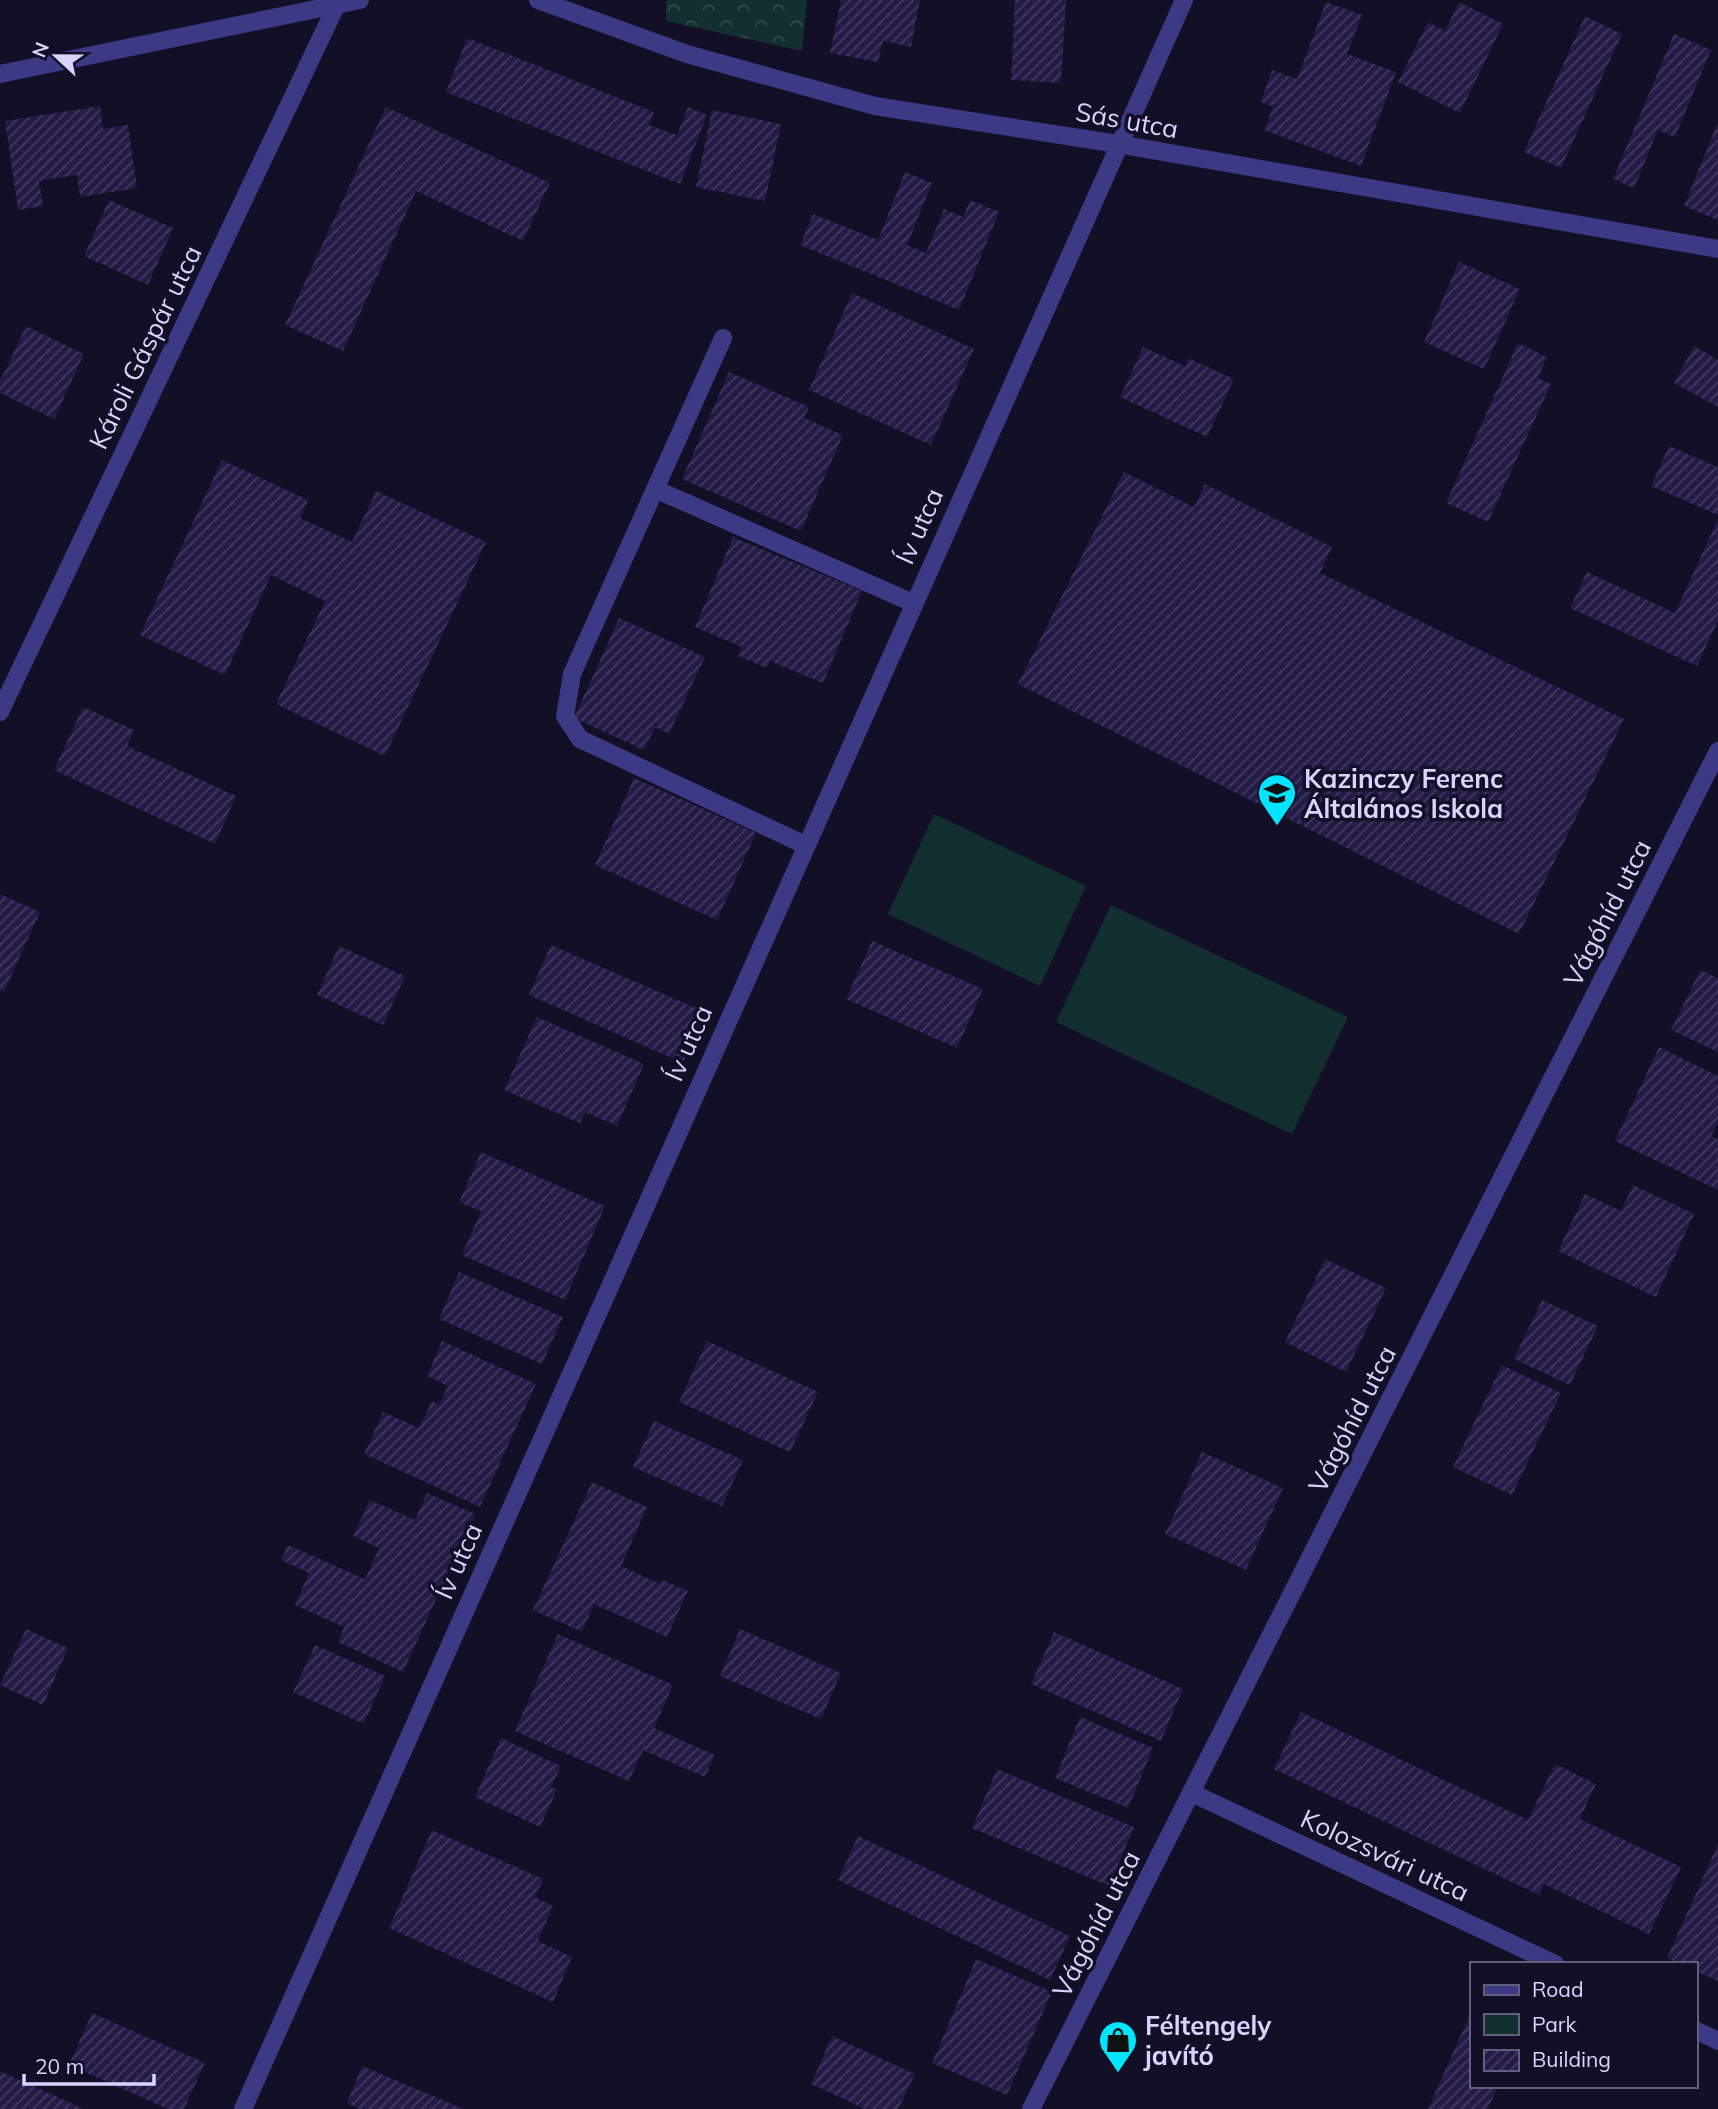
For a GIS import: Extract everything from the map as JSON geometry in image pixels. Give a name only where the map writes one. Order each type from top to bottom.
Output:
[{"type":"street","points":[[0,74],[360,0]]},
{"type":"street","name":"Sás utca","points":[[538,0],[687,54],[875,106],[1118,144],[1718,249]]},
{"type":"street","name":"Ív utca","points":[[243,2109],[1184,0]]},
{"type":"street","name":"Károli Gáspár utca","points":[[0,712],[337,4]]},
{"type":"street","points":[[723,338],[572,674],[565,716],[580,739],[805,845]]},
{"type":"street","points":[[655,489],[913,603]]},
{"type":"street","name":"Vágóhíd utca","points":[[1031,2109],[1718,751]]},
{"type":"street","name":"Kolozsvári utca","points":[[1192,1793],[1551,1962]]},
{"type":"street","points":[[1697,2031],[1718,2041]]},
{"type":"green space","points":[[666,0],[807,0],[802,51],[666,21]]},
{"type":"green space","points":[[934,814],[1086,886],[1040,986],[888,914]]},
{"type":"green space","points":[[1111,905],[1348,1017],[1292,1134],[1056,1022]]},
{"type":"building","points":[[841,0],[920,0],[911,47],[883,41],[878,62],[830,53]]},
{"type":"building","points":[[1015,0],[1066,0],[1061,83],[1011,80]]},
{"type":"building","points":[[1326,2],[1362,15],[1347,54],[1396,72],[1361,166],[1264,130],[1273,107],[1261,102],[1272,70],[1297,79]]},
{"type":"building","points":[[1459,2],[1503,24],[1460,113],[1398,82],[1428,22],[1445,31]]},
{"type":"building","points":[[1585,16],[1622,34],[1561,168],[1524,152]]},
{"type":"building","points":[[1674,34],[1711,50],[1675,137],[1658,130],[1634,188],[1613,179]]},
{"type":"building","points":[[467,38],[654,112],[649,125],[677,135],[688,107],[707,115],[680,184],[446,92]]},
{"type":"building","points":[[100,106],[103,129],[128,125],[137,188],[80,197],[77,175],[39,181],[43,206],[18,210],[5,121]]},
{"type":"building","points":[[386,107],[550,183],[523,241],[416,191],[343,351],[285,325]]},
{"type":"building","points":[[712,110],[781,124],[765,201],[696,187]]},
{"type":"building","points":[[1718,122],[1718,220],[1684,206]]},
{"type":"building","points":[[905,172],[932,183],[907,245],[926,253],[944,209],[963,217],[970,200],[999,212],[959,310],[800,245],[813,214],[878,240]]},
{"type":"building","points":[[109,200],[173,228],[148,285],[84,256]]},
{"type":"building","points":[[1459,262],[1520,289],[1484,369],[1424,342]]},
{"type":"building","points":[[852,293],[974,349],[931,445],[809,390]]},
{"type":"building","points":[[26,326],[84,354],[54,419],[0,393],[0,381]]},
{"type":"building","points":[[1518,343],[1547,357],[1538,378],[1551,384],[1488,522],[1446,503]]},
{"type":"building","points":[[1694,346],[1718,360],[1718,407],[1674,383]]},
{"type":"building","points":[[1143,347],[1185,366],[1188,358],[1234,379],[1207,437],[1120,397]]},
{"type":"building","points":[[729,372],[809,407],[804,418],[843,435],[801,531],[682,479]]},
{"type":"building","points":[[1669,446],[1718,467],[1718,515],[1651,486]]},
{"type":"building","points":[[222,460],[308,500],[300,518],[352,542],[376,491],[486,542],[385,756],[276,704],[325,601],[271,575],[225,675],[140,635]]},
{"type":"building","points":[[1124,472],[1194,507],[1205,484],[1332,547],[1320,573],[1624,719],[1519,934],[1018,684]]},
{"type":"building","points":[[1718,519],[1718,621],[1697,666],[1570,608],[1587,572],[1675,613]]},
{"type":"building","points":[[733,537],[862,591],[823,683],[770,661],[767,668],[738,656],[742,647],[695,627]]},
{"type":"building","points":[[619,618],[705,657],[669,734],[655,727],[644,750],[574,718]]},
{"type":"building","points":[[83,707],[134,730],[127,746],[236,796],[215,844],[54,770]]},
{"type":"building","points":[[634,778],[756,833],[717,920],[595,865]]},
{"type":"building","points":[[0,894],[40,912],[4,992],[0,990]]},
{"type":"building","points":[[872,941],[983,989],[957,1048],[846,999]]},
{"type":"building","points":[[551,945],[705,1012],[683,1063],[529,995]]},
{"type":"building","points":[[339,946],[405,976],[383,1025],[317,995]]},
{"type":"building","points":[[1700,970],[1718,978],[1718,1052],[1671,1030]]},
{"type":"building","points":[[537,1017],[644,1064],[617,1126],[585,1112],[580,1123],[504,1090]]},
{"type":"building","points":[[1659,1047],[1718,1076],[1718,1122],[1711,1136],[1718,1139],[1718,1190],[1615,1141]]},
{"type":"building","points":[[481,1152],[605,1206],[565,1300],[462,1255],[481,1211],[459,1202]]},
{"type":"building","points":[[1633,1185],[1694,1214],[1656,1297],[1558,1251],[1585,1194],[1621,1211]]},
{"type":"building","points":[[1325,1259],[1386,1288],[1346,1372],[1285,1342]]},
{"type":"building","points":[[459,1272],[563,1317],[542,1364],[439,1319]]},
{"type":"building","points":[[1542,1300],[1598,1326],[1570,1385],[1514,1359]]},
{"type":"building","points":[[442,1341],[536,1384],[480,1507],[364,1454],[383,1412],[419,1428],[432,1401],[439,1405],[448,1386],[427,1376]]},
{"type":"building","points":[[707,1341],[818,1392],[790,1452],[679,1402]]},
{"type":"building","points":[[1502,1365],[1561,1393],[1512,1495],[1453,1467]]},
{"type":"building","points":[[654,1421],[743,1460],[722,1506],[633,1467]]},
{"type":"building","points":[[1202,1452],[1283,1488],[1246,1570],[1165,1534]]},
{"type":"building","points":[[592,1482],[647,1507],[621,1566],[660,1584],[662,1580],[688,1591],[667,1637],[594,1604],[582,1632],[533,1610]]},
{"type":"building","points":[[427,1493],[475,1514],[403,1672],[338,1642],[344,1627],[295,1605],[309,1573],[281,1560],[288,1545],[365,1579],[379,1548],[353,1536],[370,1500],[415,1520]]},
{"type":"building","points":[[26,1629],[68,1648],[43,1705],[0,1685]]},
{"type":"building","points":[[740,1629],[841,1673],[821,1719],[720,1676]]},
{"type":"building","points":[[1054,1632],[1183,1689],[1161,1741],[1031,1684]]},
{"type":"building","points":[[558,1634],[673,1685],[654,1728],[715,1755],[705,1777],[643,1750],[629,1781],[515,1731]]},
{"type":"building","points":[[315,1645],[385,1676],[364,1724],[293,1692]]},
{"type":"building","points":[[1301,1712],[1528,1820],[1555,1764],[1596,1784],[1580,1819],[1681,1867],[1649,1934],[1544,1884],[1539,1895],[1274,1769]]},
{"type":"building","points":[[1080,1717],[1153,1748],[1128,1808],[1055,1778]]},
{"type":"building","points":[[501,1738],[561,1766],[551,1787],[557,1790],[540,1827],[475,1797]]},
{"type":"building","points":[[997,1769],[1134,1827],[1109,1886],[972,1828]]},
{"type":"building","points":[[432,1830],[543,1879],[535,1897],[553,1906],[538,1941],[572,1957],[553,2002],[389,1928]]},
{"type":"building","points":[[858,1836],[1070,1936],[1050,1980],[838,1880]]},
{"type":"building","points":[[1718,1844],[1718,1981],[1697,1972],[1697,1962],[1676,1962],[1667,1958]]},
{"type":"building","points":[[976,1959],[1052,1992],[1007,2095],[932,2063]]},
{"type":"building","points":[[92,2013],[205,2063],[184,2109],[168,2109],[69,2065]]},
{"type":"building","points":[[1470,2014],[1470,2088],[1497,2088],[1488,2109],[1428,2109]]},
{"type":"building","points":[[832,2036],[915,2074],[898,2109],[865,2109],[811,2084]]},
{"type":"building","points":[[362,2066],[464,2109],[360,2109],[347,2103]]},
{"type":"building","points":[[0,2071],[84,2109],[0,2109]]},
{"type":"place","name":"Kazinczy Ferenc Általános Iskola","points":[[1277,827]]},
{"type":"place","name":"Féltengely javító","points":[[1118,2074]]}]
